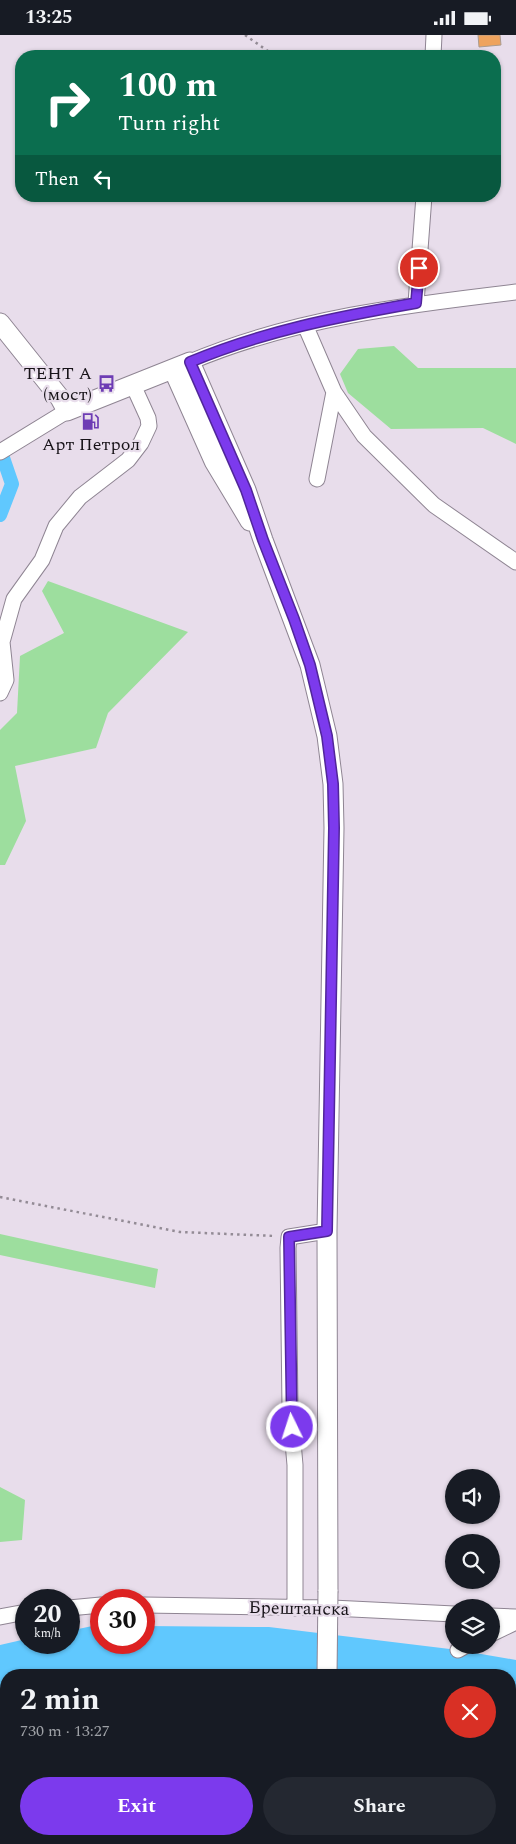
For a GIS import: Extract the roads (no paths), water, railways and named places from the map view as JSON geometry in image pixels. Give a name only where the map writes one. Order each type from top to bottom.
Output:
[{"type":"main road","points":[[0,323],[56,392],[67,411],[190,362],[246,490],[310,665],[327,736],[333,784],[334,916],[327,1231],[327,1669]]},
{"type":"main road","points":[[173,369],[214,461],[263,540]]},
{"type":"street","points":[[433,50],[434,35]]},
{"type":"street","points":[[416,303],[424,202]]},
{"type":"street","points":[[190,362],[247,339],[305,325],[416,303],[516,292]]},
{"type":"street","points":[[305,325],[334,392],[364,436],[434,505],[516,561]]},
{"type":"street","points":[[0,693],[6,680],[2,642],[14,599],[42,560],[56,526],[80,497],[128,459],[141,443],[149,426],[148,418],[133,385]]},
{"type":"street","points":[[317,479],[334,392]]},
{"type":"street","points":[[0,452],[67,411]]},
{"type":"street","points":[[295,1608],[295,1465],[290,1407],[289,1237],[327,1231]]},
{"type":"street","name":"Брештанска","points":[[155,1605],[445,1614]]},
{"type":"street","points":[[0,1617],[15,1614]]},
{"type":"street","points":[[500,1616],[516,1617]]},
{"type":"street","points":[[500,1630],[516,1622]]},
{"type":"water","points":[[90,1626],[90,1654],[155,1654],[155,1626],[269,1627],[445,1648],[445,1654],[481,1654],[516,1660],[516,1669],[0,1669],[0,1645],[15,1642],[15,1654],[80,1654],[80,1629]]},
{"type":"waterway","points":[[0,449],[12,484],[0,515]]},
{"type":"place","name":"ТЕНТ А (мост)","points":[[106,383]]},
{"type":"place","name":"Арт Петрол","points":[[91,421]]}]
